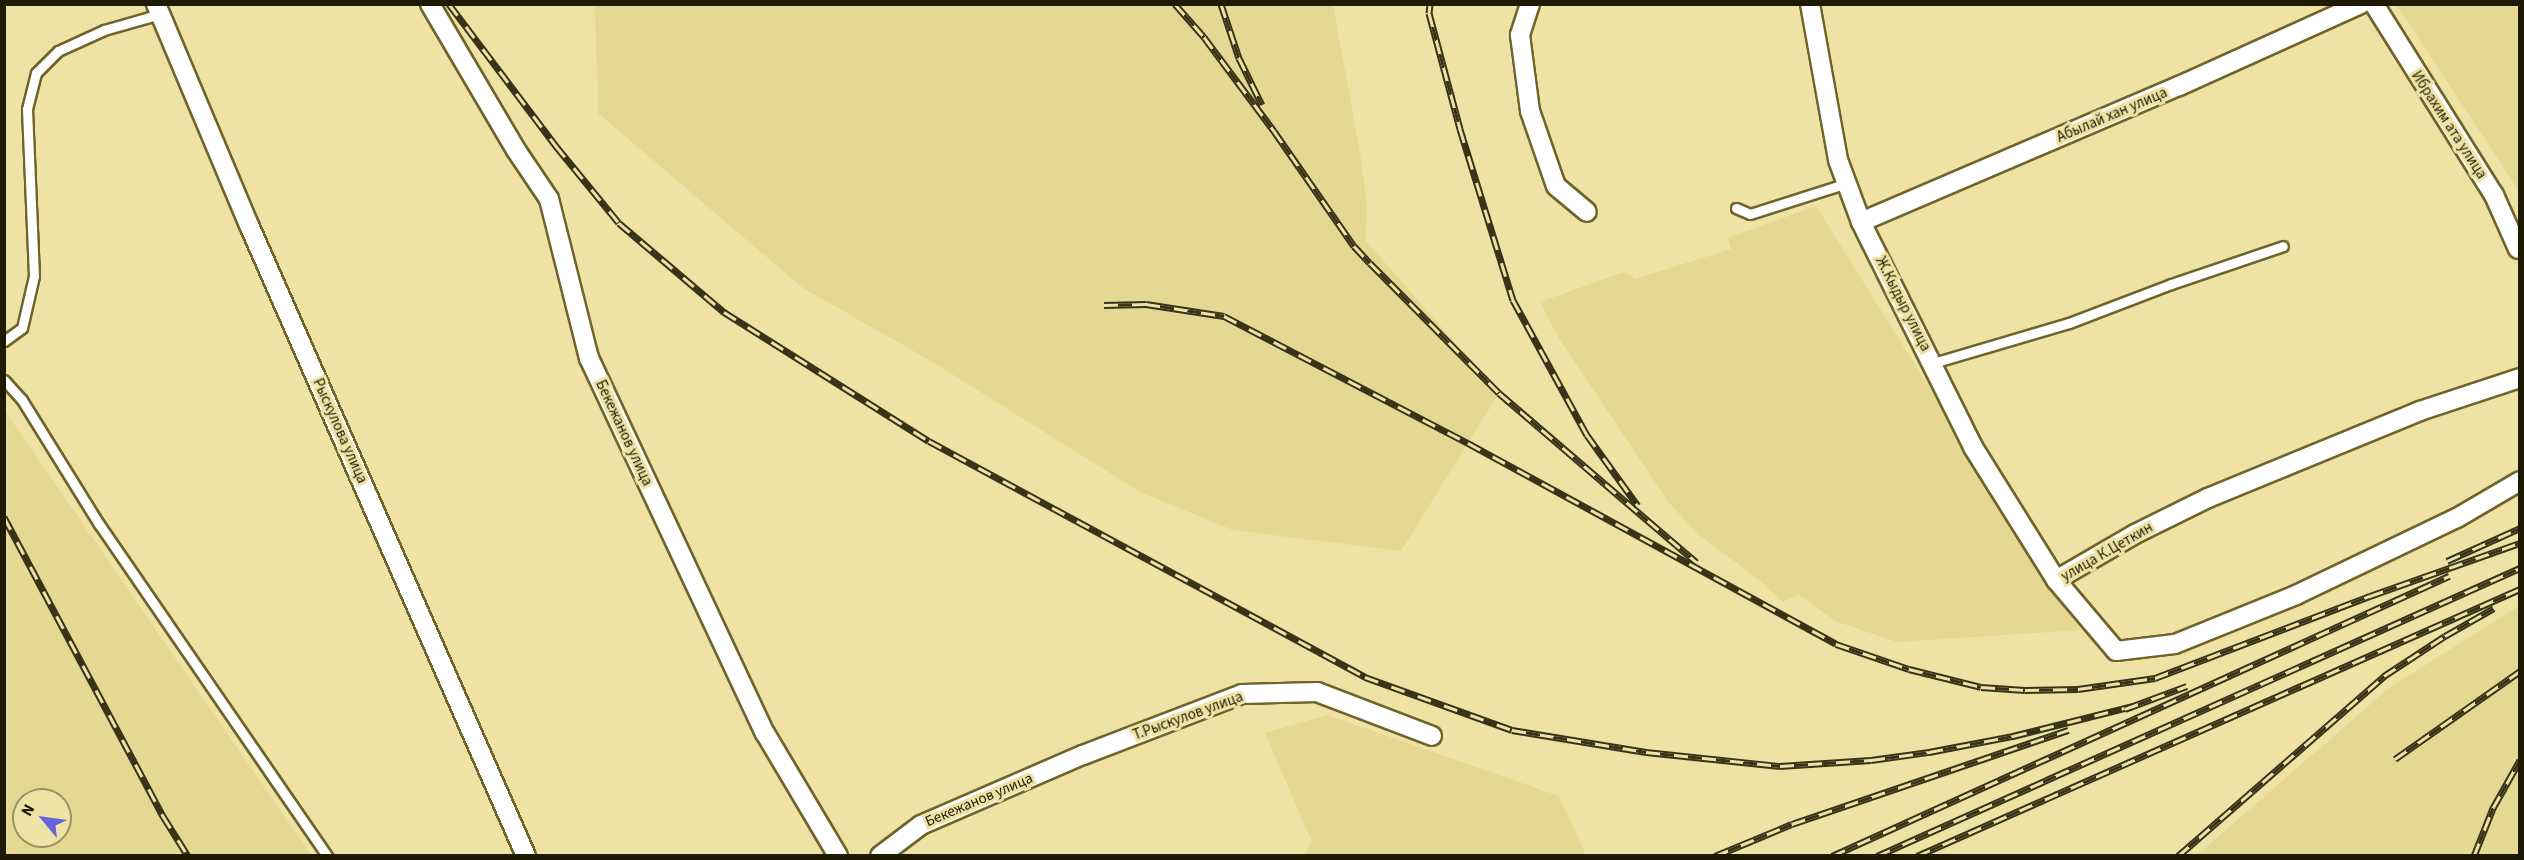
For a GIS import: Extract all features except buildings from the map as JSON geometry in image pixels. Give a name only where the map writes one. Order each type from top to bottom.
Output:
[{"type":"street","name":"Бекежанов улица","points":[[430,4],[516,150],[549,199],[590,358],[765,733],[838,855]]},
{"type":"street","points":[[1530,4],[1520,35],[1530,111],[1556,186],[1587,212]]},
{"type":"street","name":"Ж.Кыдыр улица","points":[[1809,4],[1838,160],[1861,222],[1973,447],[2056,580]]},
{"type":"street","name":"Абылай хан улица","points":[[1861,222],[2168,91],[2361,4]]},
{"type":"street","name":"Ибрахим ата улица","points":[[2374,4],[2494,195],[2518,249]]},
{"type":"street","name":"Рыскулова улица","points":[[158,9],[526,855]]},
{"type":"street","name":"улица К.Цеткин","points":[[2520,378],[2420,411],[2208,498],[2135,534],[2056,580],[2116,651],[2175,645],[2296,595],[2457,518],[2520,481]]},
{"type":"street","name":"Т.Рыскулов улица","points":[[1083,755],[1242,694],[1317,692],[1432,736]]},
{"type":"street","name":"Бекежанов улица","points":[[880,855],[921,825],[1083,755]]},
{"type":"lane","points":[[4,341],[22,328],[34,276],[27,110],[36,73],[58,51],[158,9]]},
{"type":"lane","points":[[1736,208],[1750,214],[1847,183]]},
{"type":"lane","points":[[1933,363],[2069,323],[2164,286],[2283,246]]},
{"type":"lane","points":[[4,380],[22,400],[99,524],[327,855]]},
{"type":"shaded area","points":[[595,5],[1333,5],[1361,158],[1367,208],[1365,240],[1499,393],[1401,551],[1233,530],[1142,493],[931,361],[803,288],[598,113]]},
{"type":"shaded area","points":[[2396,5],[2519,5],[2519,191],[2406,19]]},
{"type":"shaded area","points":[[1816,206],[2080,630],[1897,642],[1835,621],[1798,594],[1783,602],[1757,578],[1698,534],[1669,503],[1560,340],[1540,302],[1624,272],[1635,279],[1731,249],[1728,238]]},
{"type":"shaded area","points":[[5,411],[311,855],[5,855]]},
{"type":"shaded area","points":[[2519,606],[2519,855],[2197,855],[2389,688]]},
{"type":"shaded area","points":[[1327,715],[1559,796],[1586,855],[1303,855],[1312,842],[1265,733]]},
{"type":"railway","points":[[449,4],[556,146],[619,223],[724,312],[929,441],[1365,677],[1512,730],[1646,752],[1780,766],[1871,760],[1929,752],[2013,736],[2132,706]]},
{"type":"railway","points":[[1175,4],[1204,37],[1274,131],[1354,246],[1499,393],[1696,562]]},
{"type":"railway","points":[[1221,4],[1239,58],[1262,105]]},
{"type":"railway","points":[[1430,4],[1429,13],[1460,129],[1513,300],[1587,435],[1638,506]]},
{"type":"railway","points":[[1104,305],[1146,304],[1224,316],[1468,443],[1836,644],[1909,669],[1981,687],[2025,690],[2078,689],[2155,678],[2370,596],[2520,543]]},
{"type":"railway","points":[[4,517],[163,816],[188,856]]},
{"type":"railway","points":[[2447,561],[2520,528]]},
{"type":"railway","points":[[1877,856],[2520,568]]},
{"type":"railway","points":[[1832,856],[2449,576]]},
{"type":"railway","points":[[1917,856],[2520,589]]},
{"type":"railway","points":[[2178,856],[2384,676],[2445,636],[2494,608]]},
{"type":"railway","points":[[2395,759],[2520,671]]},
{"type":"railway","points":[[2125,709],[2187,686]]},
{"type":"railway","points":[[1715,856],[1792,824],[2068,730]]},
{"type":"railway","points":[[2474,856],[2493,808],[2520,760]]}]
